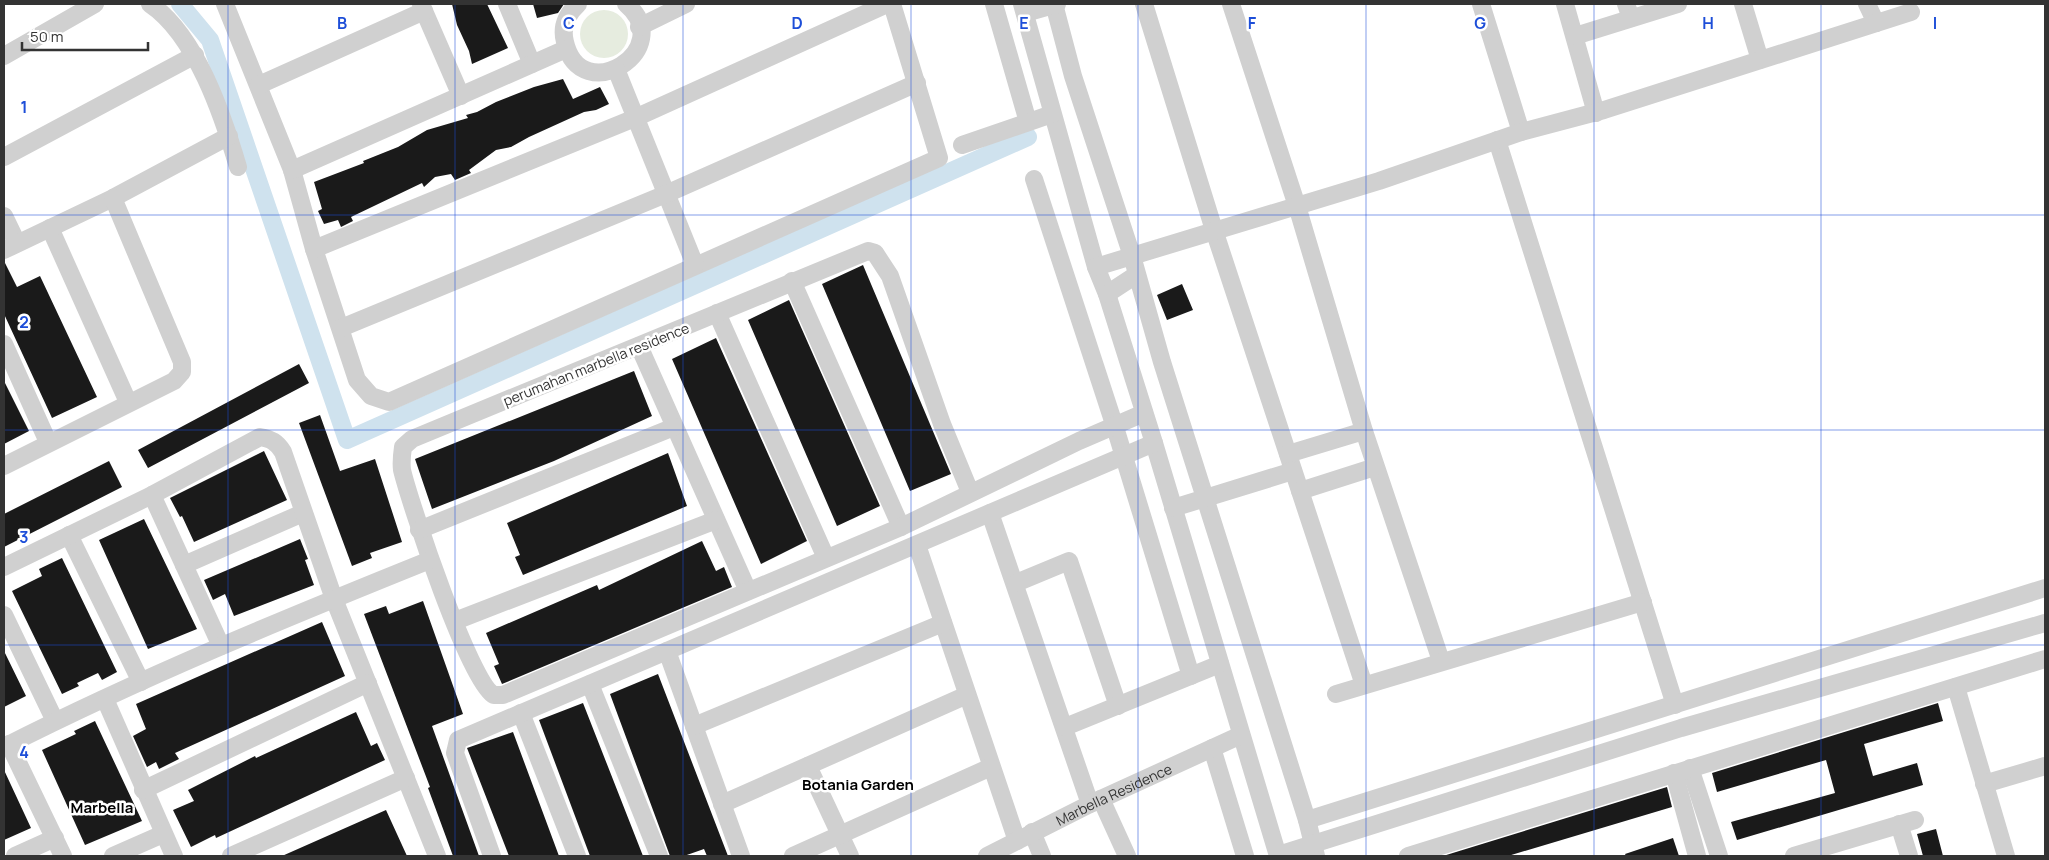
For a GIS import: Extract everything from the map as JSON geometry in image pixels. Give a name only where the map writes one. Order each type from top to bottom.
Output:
[{"type":"street","points":[[4,56],[96,4]]},
{"type":"street","points":[[150,4],[172,24],[195,55],[229,136],[238,167]]},
{"type":"street","points":[[225,4],[292,170],[314,249],[357,380],[371,396],[389,402],[695,265],[894,180],[939,158],[892,4]]},
{"type":"street","points":[[507,4],[532,64]]},
{"type":"street","points":[[578,4],[569,14],[564,25],[566,49],[574,60],[584,68],[597,72],[616,69],[633,57],[639,45],[638,18],[626,4]]},
{"type":"street","points":[[639,27],[686,4]]},
{"type":"street","points":[[314,249],[635,118],[887,4]]},
{"type":"street","points":[[994,4],[1028,122]]},
{"type":"street","points":[[1314,850],[1307,820],[1136,275],[1132,256],[1073,76],[1055,4],[1023,8],[1096,268],[1107,294],[1154,443],[1278,856],[1314,850],[1680,728],[2045,623]]},
{"type":"street","points":[[1144,4],[1214,230],[1364,685]]},
{"type":"street","points":[[1231,4],[1296,206],[1364,431],[1441,662]]},
{"type":"street","points":[[1481,4],[1521,132]]},
{"type":"street","points":[[1565,4],[1596,113]]},
{"type":"street","points":[[1575,36],[1629,11],[1678,4]]},
{"type":"street","points":[[1743,4],[1760,60]]},
{"type":"street","points":[[1868,4],[1876,23]]},
{"type":"street","points":[[259,85],[422,7],[461,96]]},
{"type":"street","points":[[1096,268],[1214,230],[1380,181],[1521,132],[1596,113],[1911,12]]},
{"type":"street","points":[[292,170],[566,49]]},
{"type":"street","points":[[4,157],[195,55]]},
{"type":"street","points":[[616,69],[695,265]]},
{"type":"street","points":[[340,328],[666,194],[917,83]]},
{"type":"street","points":[[962,145],[1052,114]]},
{"type":"street","points":[[4,216],[10,247],[113,198],[229,136]]},
{"type":"street","points":[[1497,140],[1675,705]]},
{"type":"street","points":[[1034,179],[1114,424],[1191,676]]},
{"type":"street","points":[[4,466],[48,442],[179,378],[183,367],[113,198]]},
{"type":"street","points":[[50,228],[128,402]]},
{"type":"street","name":"perumahan marbella residence","points":[[748,592],[503,695],[494,695],[482,685],[430,560],[419,530],[402,468],[403,447],[412,439],[868,251],[875,253],[890,276],[942,424],[970,492]]},
{"type":"street","points":[[1107,294],[1136,275]]},
{"type":"street","points":[[792,282],[901,527]]},
{"type":"street","points":[[717,313],[826,558]]},
{"type":"street","points":[[4,344],[48,442]]},
{"type":"street","points":[[639,346],[748,592],[901,527],[970,492],[1114,424],[1144,412]]},
{"type":"street","points":[[419,530],[674,427]]},
{"type":"street","points":[[1173,508],[1205,497],[1364,431]]},
{"type":"street","points":[[4,567],[152,495],[260,437],[269,438],[278,444],[283,452],[334,599],[437,856]]},
{"type":"street","points":[[492,856],[455,753],[455,746],[458,740],[1154,443]]},
{"type":"street","points":[[1300,491],[1376,467]]},
{"type":"street","points":[[152,495],[221,646]]},
{"type":"street","points":[[184,565],[303,513]]},
{"type":"street","points":[[990,513],[1065,728],[1096,801],[1127,856]]},
{"type":"street","points":[[455,621],[716,520]]},
{"type":"street","points":[[69,535],[140,682]]},
{"type":"street","points":[[917,544],[990,767],[1024,836],[1042,856]]},
{"type":"street","points":[[63,856],[6,745],[54,721],[221,646],[430,560]]},
{"type":"street","points":[[1016,583],[1069,561],[1118,706]]},
{"type":"street","points":[[1307,820],[2045,588]]},
{"type":"street","points":[[1336,694],[1643,602]]},
{"type":"street","points":[[4,615],[54,721]]},
{"type":"street","points":[[694,726],[943,622]]},
{"type":"street","points":[[667,651],[741,856]]},
{"type":"street","points":[[1408,856],[2045,659]]},
{"type":"street","points":[[1065,728],[1220,664]]},
{"type":"street","points":[[143,790],[368,683]]},
{"type":"street","points":[[590,684],[659,856]]},
{"type":"street","points":[[1956,687],[2006,856]]},
{"type":"street","points":[[722,804],[967,695]]},
{"type":"street","points":[[105,698],[143,790],[174,856]]},
{"type":"street","points":[[521,713],[577,856]]},
{"type":"street","name":"Marbella Residence","points":[[987,856],[1096,801],[1241,735]]},
{"type":"street","points":[[1212,748],[1246,856]]},
{"type":"street","points":[[808,766],[850,856]]},
{"type":"street","points":[[1984,784],[2045,766]]},
{"type":"street","points":[[793,856],[990,767]]},
{"type":"street","points":[[1682,771],[1697,856]]},
{"type":"street","points":[[1682,771],[1719,856]]},
{"type":"street","points":[[231,856],[406,778]]},
{"type":"street","points":[[1794,856],[1820,853],[1907,822],[1909,856]]},
{"type":"street","points":[[114,856],[163,834]]},
{"type":"street","points":[[15,856],[55,838]]},
{"type":"shaded area","points":[[604,10],[613,12],[621,17],[626,25],[628,34],[626,43],[621,51],[613,56],[604,58],[595,56],[587,51],[582,43],[580,34],[582,25],[587,17],[595,12]]},
{"type":"building","points":[[452,4],[487,4],[508,48],[472,64],[469,51],[457,25]]},
{"type":"building","points":[[533,4],[564,4],[558,13],[537,18]]},
{"type":"building","points":[[563,79],[573,99],[600,87],[609,104],[596,110],[584,112],[511,147],[496,150],[469,170],[471,173],[455,180],[451,174],[435,177],[424,187],[422,183],[351,217],[353,221],[341,227],[338,220],[324,224],[318,211],[322,209],[314,182],[364,163],[363,161],[398,147],[427,130],[468,118],[466,115],[477,112],[496,102],[534,87]]},
{"type":"building","points":[[4,261],[17,287],[40,276],[97,397],[52,418],[4,314]]},
{"type":"building","points":[[863,265],[951,474],[910,491],[822,284]]},
{"type":"building","points":[[1182,284],[1193,310],[1167,320],[1157,295]]},
{"type":"building","points":[[789,300],[880,506],[837,526],[748,320]]},
{"type":"building","points":[[716,338],[807,541],[761,564],[672,359]]},
{"type":"building","points":[[299,364],[309,383],[148,468],[138,450]]},
{"type":"building","points":[[634,371],[652,416],[554,461],[432,509],[415,459]]},
{"type":"building","points":[[4,381],[29,431],[4,444]]},
{"type":"building","points":[[320,415],[340,471],[375,459],[402,542],[370,553],[372,558],[352,566],[299,423]]},
{"type":"building","points":[[264,451],[287,500],[194,542],[182,516],[180,517],[170,498]]},
{"type":"building","points":[[668,453],[687,506],[523,575],[515,557],[520,555],[507,523]]},
{"type":"building","points":[[109,461],[122,487],[4,547],[4,514]]},
{"type":"building","points":[[144,519],[197,629],[148,649],[99,540]]},
{"type":"building","points":[[300,539],[308,559],[305,560],[314,585],[234,616],[225,594],[213,600],[204,580]]},
{"type":"building","points":[[702,541],[716,571],[724,567],[732,587],[502,684],[494,666],[499,664],[486,633],[597,585],[599,590]]},
{"type":"building","points":[[62,558],[117,672],[102,680],[98,673],[77,683],[79,686],[62,694],[12,591],[42,576],[39,569]]},
{"type":"building","points":[[423,601],[463,714],[432,726],[479,856],[453,856],[428,788],[430,787],[364,614],[386,606],[389,614]]},
{"type":"building","points":[[322,622],[345,676],[175,753],[179,759],[159,769],[156,762],[147,767],[133,736],[146,729],[136,704]]},
{"type":"building","points":[[4,651],[26,696],[4,707]]},
{"type":"building","points":[[658,674],[728,856],[707,856],[704,849],[684,856],[670,856],[610,694]]},
{"type":"building","points":[[583,703],[643,856],[590,856],[539,720]]},
{"type":"building","points":[[1938,703],[1943,721],[1864,744],[1873,776],[1917,763],[1923,785],[1737,840],[1731,822],[1835,793],[1826,760],[1717,792],[1712,773]]},
{"type":"building","points":[[356,712],[371,746],[377,743],[385,760],[216,838],[215,835],[191,847],[173,810],[194,801],[188,790],[255,756],[256,758]]},
{"type":"building","points":[[95,721],[142,821],[85,845],[42,750],[76,734],[74,731]]},
{"type":"building","points":[[513,732],[559,856],[509,856],[467,748]]},
{"type":"building","points":[[4,770],[31,828],[4,840]]},
{"type":"building","points":[[1667,787],[1672,807],[1508,856],[1443,856]]},
{"type":"building","points":[[386,810],[407,856],[282,856]]},
{"type":"building","points":[[1936,829],[1943,856],[1923,856],[1917,834]]},
{"type":"building","points":[[1673,838],[1679,856],[1626,856],[1625,854]]},
{"type":"waterway","points":[[180,4],[210,40],[347,440],[1028,137]]},
{"type":"district","name":"Botania Garden","points":[[858,784]]},
{"type":"district","name":"Marbella","points":[[102,807]]}]
